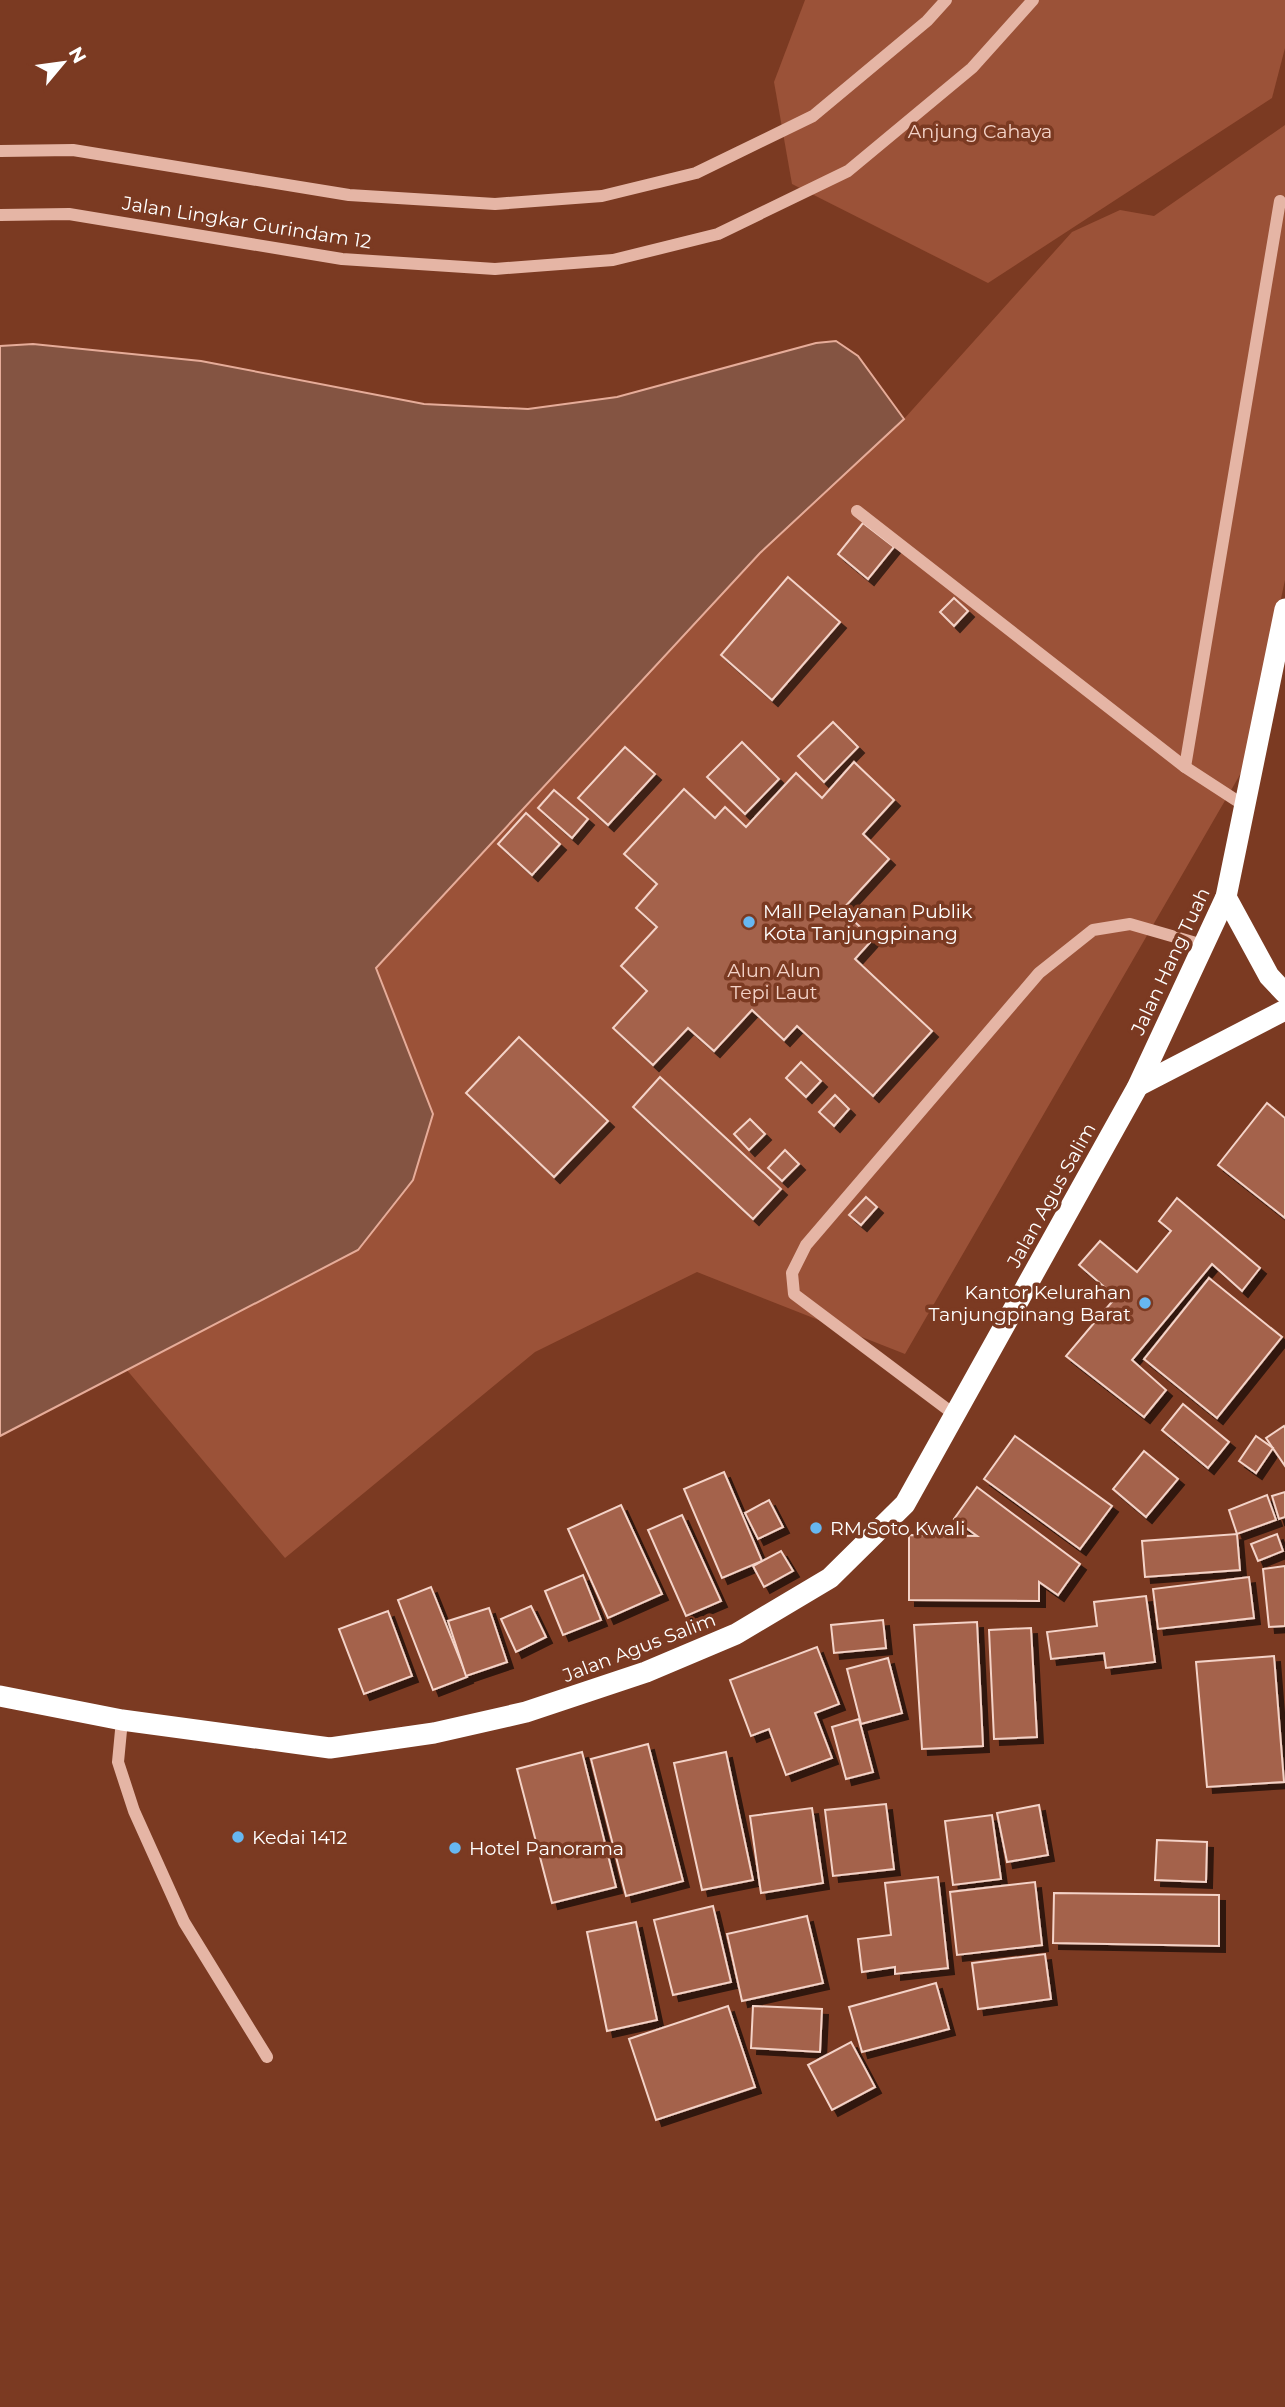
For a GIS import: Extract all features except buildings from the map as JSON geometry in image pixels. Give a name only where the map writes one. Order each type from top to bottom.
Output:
[{"type":"highway","name":"Jalan Hang Tuah","points":[[1138,1086],[1226,897],[1285,609]]},
{"type":"highway","points":[[1226,897],[1262,964],[1285,993]]},
{"type":"highway","points":[[1138,1086],[1285,1010]]},
{"type":"highway","name":"Jalan Agus Salim","points":[[0,1696],[122,1720],[330,1748],[434,1733],[526,1712],[646,1672],[736,1634],[830,1578],[905,1504],[1138,1086]]},
{"type":"street","points":[[0,151],[73,150],[349,195],[495,204],[602,196],[696,173],[813,116],[927,21],[946,0]]},
{"type":"street","name":"Jalan Lingkar Gurindam 12","points":[[0,215],[69,215],[356,260],[495,269],[613,260],[718,234],[848,171],[972,68],[1033,0]]},
{"type":"street","points":[[1185,767],[1280,201]]},
{"type":"street","points":[[858,511],[1185,767],[1245,806]]},
{"type":"street","points":[[955,1415],[794,1294],[792,1273],[806,1245],[1039,973],[1093,930],[1130,925],[1203,945]]},
{"type":"street","points":[[122,1720],[118,1762],[134,1811],[184,1922],[267,2057]]},
{"type":"green space","name":"Anjung Cahaya","points":[[805,0],[1285,0],[1285,48],[1272,98],[988,283],[792,184],[774,82]]},
{"type":"green space","name":"Alun Alun Tepi Laut","points":[[1285,125],[1285,580],[1245,766],[905,1354],[697,1272],[535,1352],[285,1558],[126,1369],[358,1250],[413,1180],[433,1114],[376,968],[760,553],[904,419],[1072,232],[1120,210],[1154,216]]},
{"type":"shaded area","points":[[836,341],[858,356],[904,419],[760,553],[376,968],[433,1114],[413,1180],[358,1250],[0,1436],[0,346],[33,344],[201,361],[424,404],[528,409],[617,397],[816,343]]},
{"type":"place","name":"Mall Pelayanan Publik Kota Tanjungpinang","points":[[749,922]]},
{"type":"place","name":"Kantor Kelurahan Tanjungpinang Barat","points":[[1145,1303]]},
{"type":"place","name":"RM Soto Kwali","points":[[816,1528]]},
{"type":"place","name":"Kedai 1412","points":[[238,1837]]},
{"type":"place","name":"Hotel Panorama","points":[[455,1848]]}]
